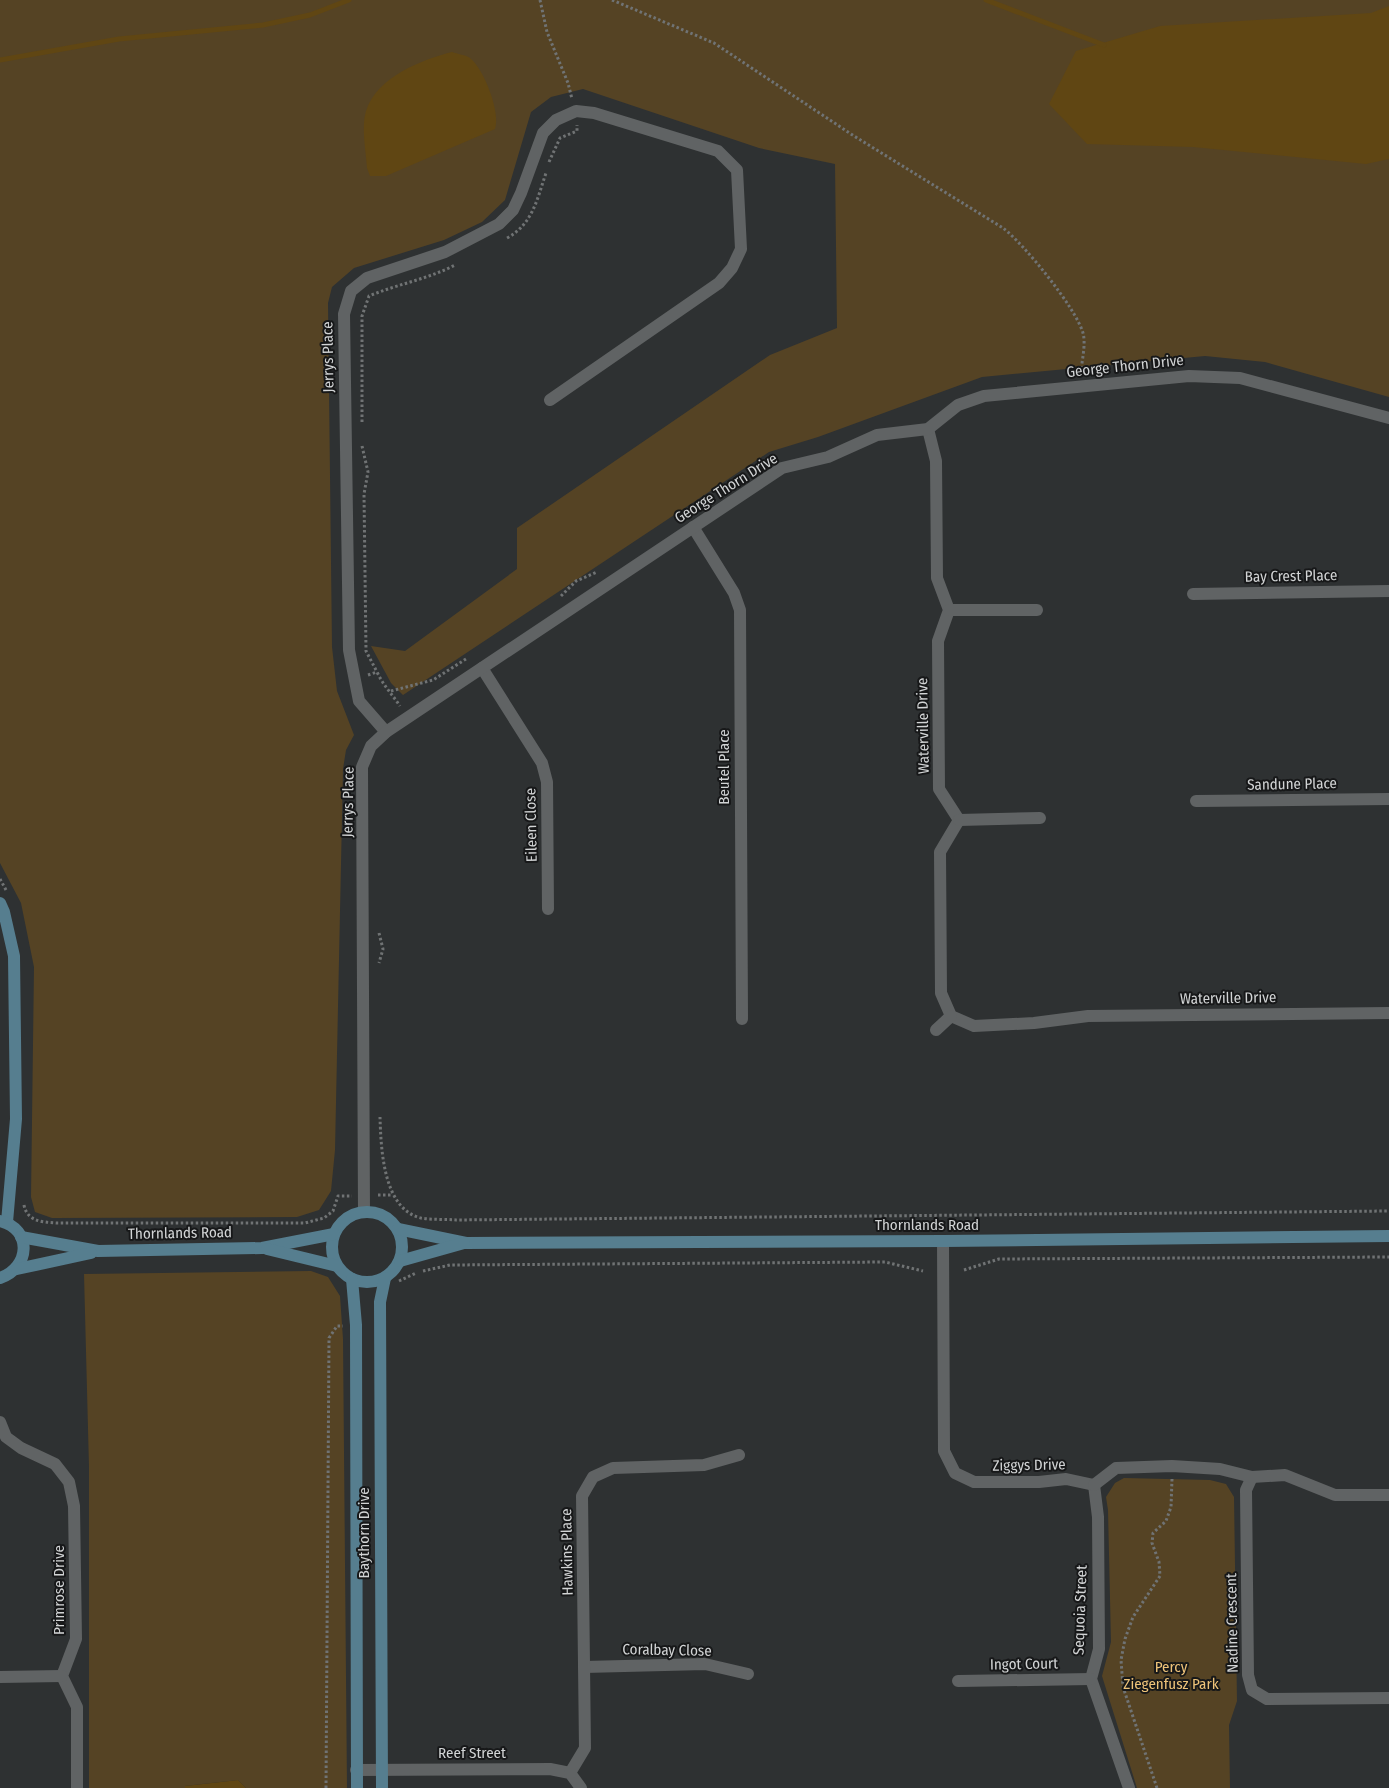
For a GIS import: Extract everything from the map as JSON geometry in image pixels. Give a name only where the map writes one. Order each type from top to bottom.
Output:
[{"type":"street","points":[[550,400],[719,284],[732,268],[741,249],[739,184],[737,170],[729,160],[718,151],[594,113],[576,111]]},
{"type":"street","name":"Jerrys Place","points":[[364,1212],[362,767],[371,746],[386,732],[359,701],[353,679],[349,650],[344,314],[351,291],[367,278],[445,252],[499,224],[513,210],[543,133],[556,120],[576,111]]},
{"type":"street","name":"George Thorn Drive","points":[[386,732],[782,468],[828,457],[877,435],[928,429],[958,405],[984,396],[1190,376],[1240,378],[1389,418]]},
{"type":"street","points":[[928,429],[936,461],[937,578],[950,610],[1037,610]]},
{"type":"street","name":"Beutel Place","points":[[693,527],[734,593],[740,610],[742,1019]]},
{"type":"street","name":"Bay Crest Place","points":[[1193,594],[1389,591]]},
{"type":"street","name":"Waterville Drive","points":[[950,610],[938,640],[939,789],[959,820]]},
{"type":"street","name":"Eileen Close","points":[[482,668],[542,763],[547,782],[548,909]]},
{"type":"street","name":"Sandune Place","points":[[1196,801],[1389,799]]},
{"type":"street","points":[[936,1030],[951,1016],[941,994],[940,852],[959,820],[1040,818]]},
{"type":"street","points":[[5,900],[4,912],[14,965],[16,1119],[3,1222],[22,1237],[24,1254],[17,1269]]},
{"type":"street","name":"Waterville Drive","points":[[951,1016],[974,1026],[1034,1023],[1088,1016],[1389,1013]]},
{"type":"street","points":[[337,1266],[333,1256],[334,1234],[346,1218],[364,1212]]},
{"type":"street","name":"Thornlands Road","points":[[364,1212],[384,1216],[398,1229],[466,1243],[943,1241],[1389,1236]]},
{"type":"street","points":[[352,1279],[363,1282],[384,1278],[394,1271],[400,1261],[402,1251],[398,1229]]},
{"type":"street","name":"Thornlands Road","points":[[0,1278],[17,1269],[98,1251],[262,1248],[334,1234]]},
{"type":"street","name":"Thornlands Road","points":[[22,1237],[98,1251]]},
{"type":"street","name":"Ziggys Drive","points":[[943,1241],[944,1451],[955,1473],[974,1482],[1039,1482],[1066,1479],[1094,1485]]},
{"type":"street","name":"Thornlands Road","points":[[400,1261],[466,1243]]},
{"type":"street","name":"Thornlands Road","points":[[262,1248],[337,1266],[352,1279]]},
{"type":"street","name":"Baythorn Drive","points":[[382,1788],[380,1302],[384,1278]]},
{"type":"street","name":"Baythorn Drive","points":[[352,1279],[356,1319],[356,1788]]},
{"type":"street","name":"Primrose Drive","points":[[0,1422],[3,1439],[56,1464],[70,1482],[74,1506],[76,1639],[62,1676]]},
{"type":"street","name":"Hawkins Place","points":[[570,1773],[585,1748],[582,1496],[593,1477],[613,1468],[704,1465],[739,1456]]},
{"type":"street","points":[[1094,1485],[1116,1468],[1172,1466],[1220,1469],[1252,1477],[1285,1475],[1336,1495],[1389,1496]]},
{"type":"street","name":"Nadine Crescent","points":[[1252,1477],[1246,1490],[1248,1675],[1252,1690],[1267,1699],[1389,1698]]},
{"type":"street","name":"Sequoia Street","points":[[1090,1679],[1099,1649],[1098,1517],[1094,1485]]},
{"type":"street","name":"Coralbay Close","points":[[584,1667],[705,1664],[748,1674]]},
{"type":"street","points":[[0,1677],[62,1676],[77,1708],[77,1788]]},
{"type":"street","points":[[1090,1679],[1128,1788]]},
{"type":"street","name":"Ingot Court","points":[[958,1681],[1090,1679]]},
{"type":"street","name":"Reef Street","points":[[356,1770],[550,1769],[570,1773]]},
{"type":"street","points":[[570,1773],[581,1788]]},
{"type":"path","points":[[504,240],[520,231],[531,218],[560,138],[577,131],[576,111],[568,83],[547,32],[540,0]]},
{"type":"path","points":[[612,0],[714,43],[854,136],[1003,228],[1020,241],[1077,319],[1083,334],[1081,372]]},
{"type":"path","points":[[362,425],[362,316],[369,296],[438,274],[462,261]]},
{"type":"path","points":[[362,445],[368,472],[364,494],[366,651],[384,686],[391,691],[407,718]]},
{"type":"path","points":[[353,679],[377,672]]},
{"type":"path","points":[[0,879],[5,900]]},
{"type":"path","points":[[377,926],[383,950],[378,965]]},
{"type":"path","points":[[380,1115],[381,1147],[392,1194],[399,1206],[421,1218],[456,1220],[1389,1211]]},
{"type":"path","points":[[23,1198],[26,1213],[32,1219],[50,1223],[264,1225],[305,1223],[324,1218],[333,1211],[338,1196],[392,1194]]},
{"type":"path","points":[[964,1270],[999,1259],[1389,1257]]},
{"type":"path","points":[[422,1271],[450,1265],[884,1262],[923,1270]]},
{"type":"path","points":[[1157,1788],[1123,1687],[1122,1660],[1125,1639],[1133,1617],[1160,1576],[1159,1562],[1152,1543],[1153,1533],[1166,1521],[1171,1507],[1172,1466]]},
{"type":"green space","points":[[0,0],[1389,0],[1389,397],[1265,362],[1205,356],[982,377],[818,437],[769,452],[403,695],[391,683],[371,646],[405,651],[517,569],[517,528],[770,355],[837,328],[835,164],[759,148],[583,89],[551,97],[531,112],[505,200],[482,222],[444,240],[354,268],[332,287],[328,303],[332,647],[337,691],[354,735],[346,750],[343,769],[335,1150],[331,1191],[319,1210],[297,1217],[52,1218],[35,1212],[31,1197],[34,967],[21,903],[0,863]]},
{"type":"green space","points":[[311,1271],[328,1277],[340,1296],[343,1339],[347,1788],[246,1788],[238,1780],[185,1786],[185,1788],[89,1788],[89,1467],[84,1274]]},
{"type":"green space","name":"Percy Ziegenfusz Park","points":[[1124,1478],[1210,1480],[1226,1484],[1234,1497],[1237,1701],[1229,1725],[1230,1788],[1137,1788],[1102,1676],[1111,1642],[1108,1510],[1106,1497],[1115,1483]]},
{"type":"shaded area","points":[[1389,6],[1389,159],[1366,164],[1193,147],[1087,144],[1049,104],[1076,51],[1160,26],[1371,13]]},
{"type":"shaded area","points":[[452,52],[470,58],[481,71],[496,113],[495,129],[386,176],[370,176],[367,168],[364,124],[366,111],[372,99],[390,80],[402,72],[414,65]]},
{"type":"shaded area","points":[[238,1780],[246,1788],[185,1788],[185,1786]]},
{"type":"waterway","points":[[0,60],[119,39],[263,25],[310,15],[349,0]]},
{"type":"waterway","points":[[986,0],[1104,45]]}]
